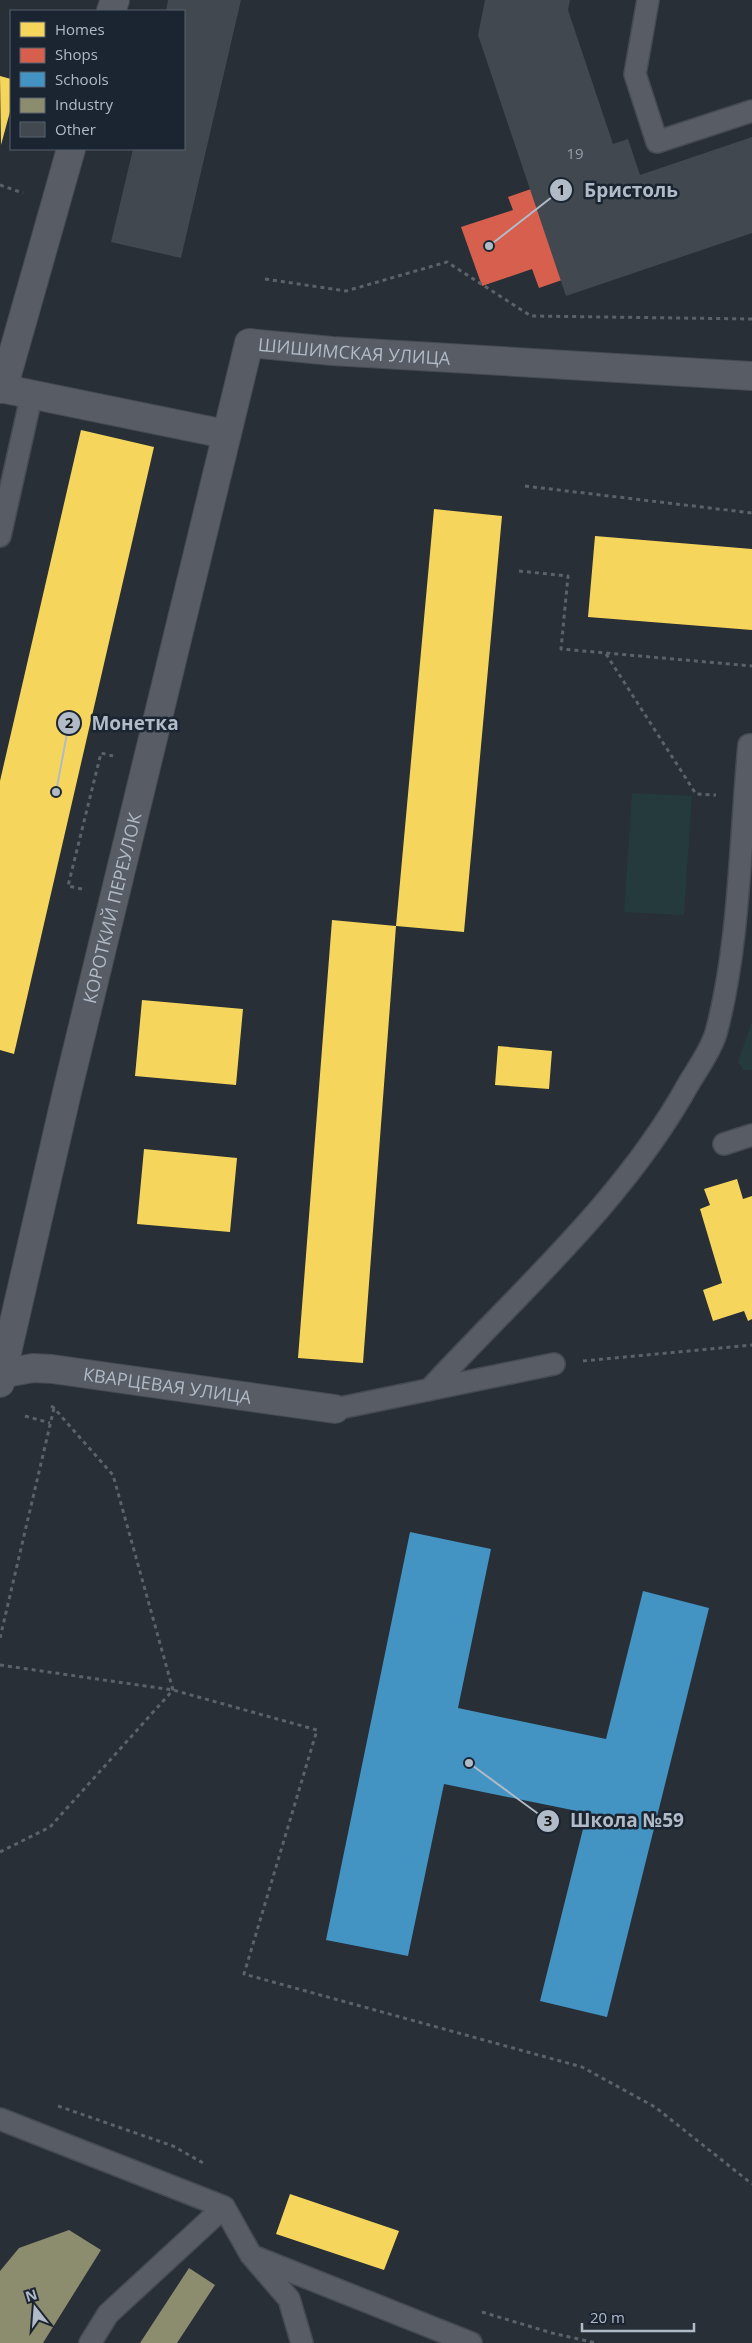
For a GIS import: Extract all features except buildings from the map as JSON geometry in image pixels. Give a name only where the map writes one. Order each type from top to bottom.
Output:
[{"type":"street","points":[[71,150],[1,388],[225,434]]},
{"type":"street","name":"ШИШИМСКАЯ УЛИЦА","points":[[225,434],[249,343],[332,351],[752,376]]},
{"type":"street","name":"КОРОТКИЙ ПЕРЕУЛОК","points":[[1,1377],[69,1083],[225,434]]},
{"type":"street","name":"КВАРЦЕВАЯ УЛИЦА","points":[[1,1377],[33,1368],[52,1369],[335,1409]]},
{"type":"lane","points":[[648,0],[635,74],[656,142],[752,111]]},
{"type":"lane","points":[[0,536],[32,393]]},
{"type":"lane","points":[[429,1390],[489,1324],[558,1257],[620,1184],[673,1112],[716,1036],[731,960],[748,753],[749,745],[752,745]]},
{"type":"lane","points":[[724,1144],[752,1135]]},
{"type":"lane","points":[[335,1409],[554,1364]]},
{"type":"lane","points":[[0,2119],[224,2207],[251,2255],[288,2298],[302,2343]]},
{"type":"lane","points":[[90,2343],[108,2314],[224,2207]]},
{"type":"lane","points":[[251,2255],[471,2343]]},
{"type":"path","points":[[265,279],[346,291],[447,262],[531,316],[752,319]]},
{"type":"path","points":[[525,486],[752,513]]},
{"type":"path","points":[[518,571],[568,576],[561,649],[752,666]]},
{"type":"path","points":[[605,654],[696,794]]},
{"type":"path","points":[[83,890],[68,886],[101,753],[117,757]]},
{"type":"path","points":[[554,1364],[752,1345]]},
{"type":"path","points":[[47,1403],[54,1408],[113,1475],[173,1690]]},
{"type":"path","points":[[0,1638],[54,1408]]},
{"type":"path","points":[[24,1416],[50,1423]]},
{"type":"path","points":[[0,1665],[173,1690],[317,1730],[244,1974],[582,2067],[655,2107],[752,2184]]},
{"type":"path","points":[[0,1852],[50,1827],[173,1690]]},
{"type":"path","points":[[56,2106],[173,2146],[213,2169]]},
{"type":"path","points":[[478,2311],[552,2333],[596,2343]]},
{"type":"green space","points":[[632,793],[692,796],[684,915],[624,912]]},
{"type":"green space","points":[[752,1022],[752,1070],[744,1070],[738,1062]]},
{"type":"place","name":"Бристоль","points":[[489,246]]},
{"type":"place","name":"Монетка","points":[[56,792]]},
{"type":"place","name":"Школа №59","points":[[469,1763]]}]
